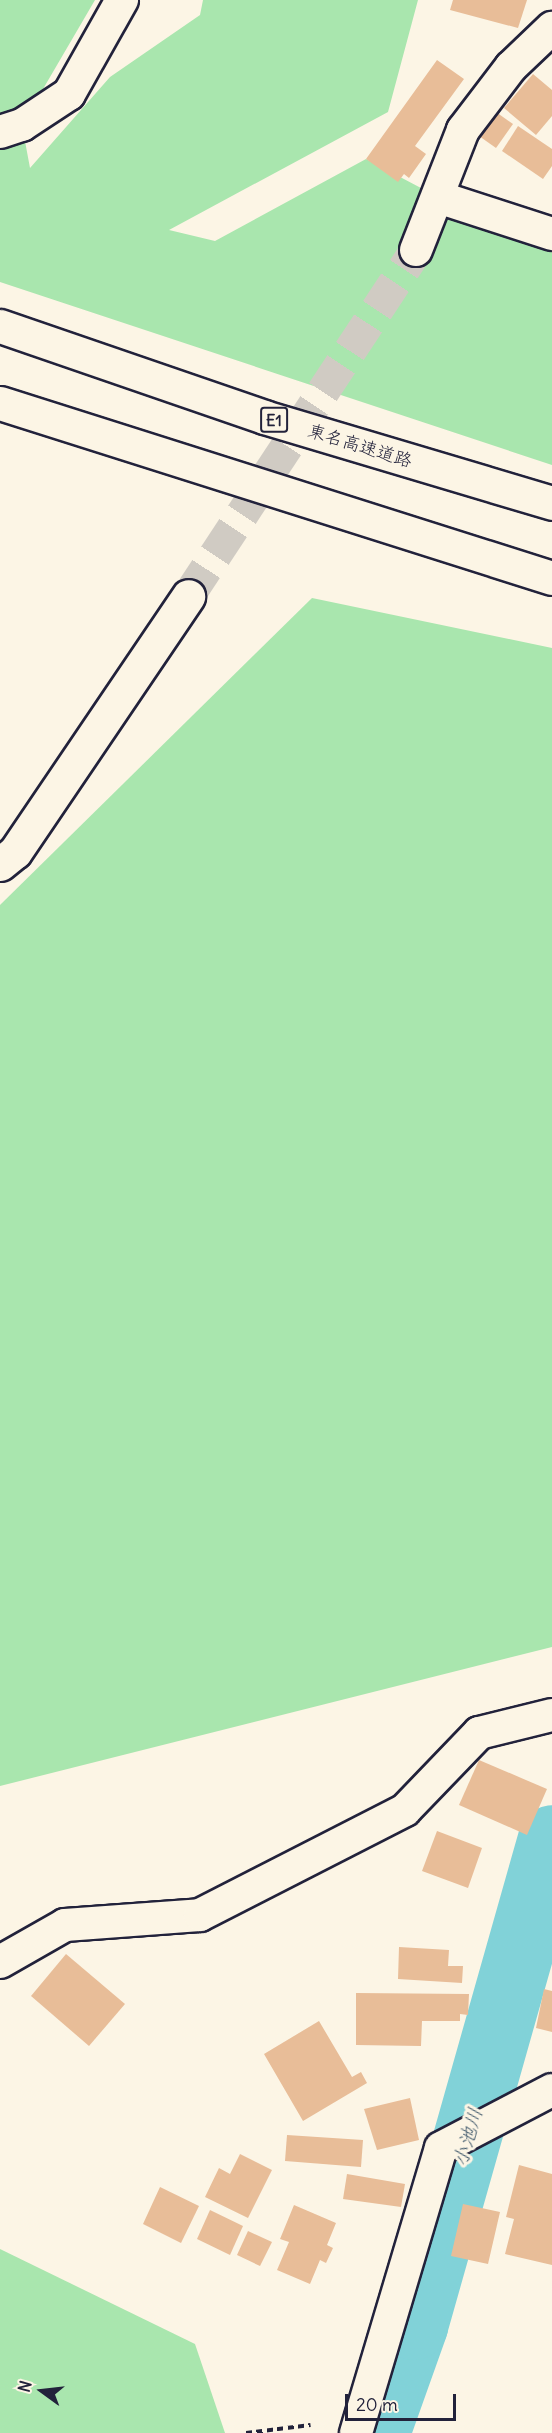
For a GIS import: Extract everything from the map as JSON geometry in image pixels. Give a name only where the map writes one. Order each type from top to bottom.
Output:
[{"type":"main road","name":"東名高速道路","points":[[0,326],[264,417],[552,503]]},
{"type":"main road","points":[[0,403],[552,578]]},
{"type":"main road","points":[[0,864],[15,852],[188,596]]},
{"type":"street","points":[[0,132],[22,125],[69,94],[122,0]]},
{"type":"street","points":[[416,250],[463,130],[511,67],[552,28]]},
{"type":"street","points":[[438,196],[552,234]]},
{"type":"street","points":[[0,1962],[65,1924],[200,1915],[405,1810],[479,1732],[552,1715]]},
{"type":"street","points":[[356,2433],[441,2148],[552,2090]]},
{"type":"path","points":[[246,2433],[311,2425]]},
{"type":"green space","points":[[0,0],[95,0],[22,125],[30,168],[110,77],[200,15],[203,0],[418,0],[388,112],[169,230],[215,241],[366,159],[438,197],[552,234],[552,465],[0,282]]},
{"type":"green space","points":[[312,598],[552,648],[552,1647],[0,1786],[0,905]]},
{"type":"green space","points":[[0,2249],[195,2344],[225,2433],[0,2433]]},
{"type":"building","points":[[453,0],[527,0],[518,28],[450,10]]},
{"type":"building","points":[[437,60],[464,79],[415,146],[426,154],[409,178],[404,174],[398,182],[366,159]]},
{"type":"building","points":[[533,74],[552,90],[552,116],[536,135],[504,108]]},
{"type":"building","points":[[496,112],[513,124],[496,148],[479,136]]},
{"type":"building","points":[[518,126],[552,149],[552,166],[543,179],[502,151]]},
{"type":"building","points":[[479,1760],[547,1789],[527,1835],[459,1805]]},
{"type":"building","points":[[437,1831],[482,1848],[468,1888],[422,1871]]},
{"type":"building","points":[[399,1947],[449,1950],[448,1966],[463,1966],[462,1983],[398,1979]]},
{"type":"building","points":[[66,1954],[125,2004],[89,2046],[31,1996]]},
{"type":"building","points":[[544,1989],[552,1991],[552,2032],[536,2028]]},
{"type":"building","points":[[356,1993],[469,1994],[468,2015],[460,2014],[460,2021],[422,2021],[421,2046],[356,2045]]},
{"type":"building","points":[[319,2021],[352,2077],[361,2072],[367,2083],[303,2121],[264,2054]]},
{"type":"building","points":[[410,2098],[419,2140],[377,2150],[364,2109]]},
{"type":"building","points":[[287,2135],[363,2140],[361,2167],[285,2161]]},
{"type":"building","points":[[240,2154],[272,2170],[248,2218],[205,2197],[219,2168],[230,2174]]},
{"type":"building","points":[[519,2165],[552,2174],[552,2265],[505,2254],[514,2219],[506,2217]]},
{"type":"building","points":[[347,2174],[405,2184],[401,2207],[343,2199]]},
{"type":"building","points":[[160,2187],[199,2206],[181,2243],[143,2224]]},
{"type":"building","points":[[463,2204],[500,2212],[488,2264],[451,2256]]},
{"type":"building","points":[[294,2205],[336,2223],[327,2245],[333,2248],[326,2263],[320,2260],[310,2284],[277,2270],[289,2242],[280,2239]]},
{"type":"building","points":[[210,2210],[243,2226],[230,2255],[197,2239]]},
{"type":"building","points":[[248,2231],[272,2242],[260,2266],[237,2255]]},
{"type":"waterway","name":"小池川","points":[[376,2433],[414,2326],[552,1839]]},
{"type":"tunnel","points":[[188,596],[416,250]]}]
